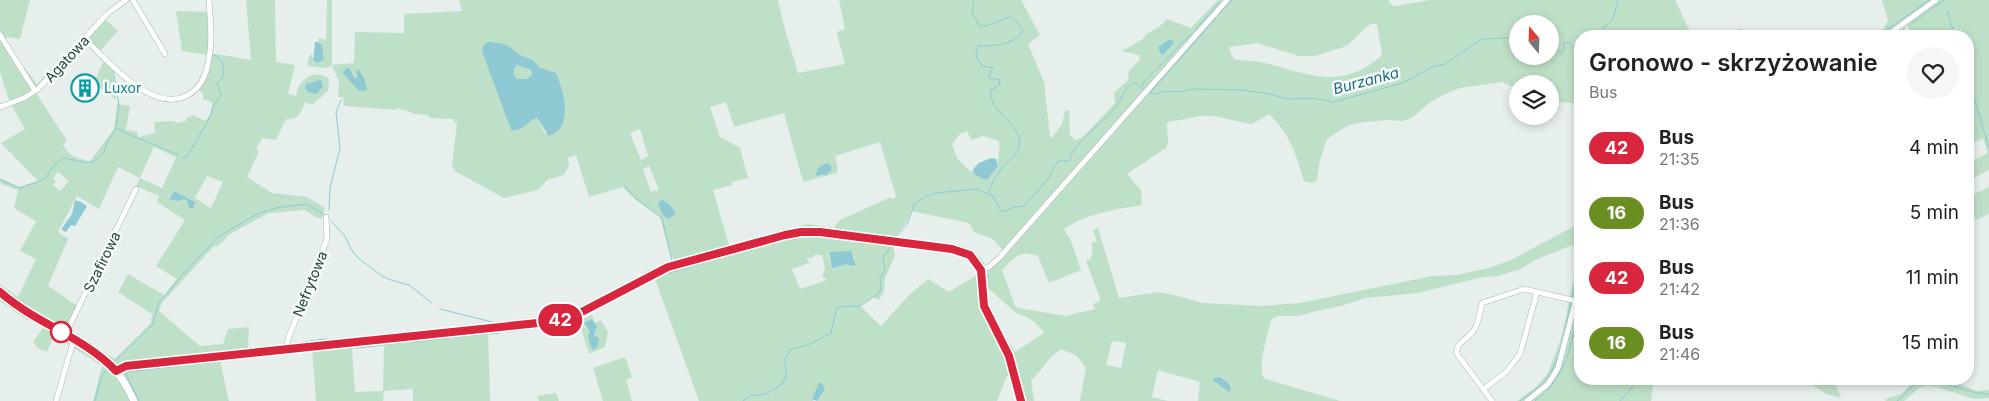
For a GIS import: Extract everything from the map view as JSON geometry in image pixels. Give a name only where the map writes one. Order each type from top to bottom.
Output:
[{"type":"street","name":"Agatowa","points":[[0,107],[20,100],[35,91],[108,13],[126,0]]},
{"type":"street","points":[[133,0],[165,54]]},
{"type":"street","points":[[85,39],[141,89],[162,99],[181,98],[197,88],[207,68],[210,50],[209,0]]},
{"type":"street","points":[[981,270],[990,266],[999,258],[1227,0]]},
{"type":"street","points":[[1894,30],[1936,0]]},
{"type":"street","points":[[0,35],[35,91]]},
{"type":"street","name":"Szafirowa","points":[[65,335],[136,189]]},
{"type":"street","name":"Nefrytowa","points":[[287,349],[288,339],[327,239],[326,217]]},
{"type":"street","points":[[116,371],[126,366],[557,321],[576,315],[668,267],[791,234],[820,232],[962,251],[973,258],[981,270],[984,306],[1009,356],[1021,401]]},
{"type":"street","points":[[1492,401],[1457,354],[1457,346],[1473,332],[1482,303],[1524,289],[1574,301]]},
{"type":"street","points":[[0,292],[14,303],[103,359],[116,371],[134,401]]},
{"type":"street","points":[[1484,389],[1506,372],[1520,354],[1538,292]]},
{"type":"street","points":[[1527,401],[1548,384],[1558,368],[1574,308]]},
{"type":"street","points":[[56,401],[74,340]]},
{"type":"green space","points":[[0,0],[30,0],[20,39],[8,37],[3,40],[21,69],[24,67],[37,84],[77,42],[80,45],[35,91],[67,141],[63,145],[69,153],[75,157],[90,161],[114,129],[117,104],[130,106],[126,130],[137,132],[138,137],[141,138],[141,136],[155,133],[154,122],[174,121],[177,123],[186,121],[186,118],[193,115],[205,121],[210,115],[213,103],[203,99],[203,93],[197,88],[210,55],[182,51],[176,11],[210,12],[210,53],[251,60],[246,0],[275,0],[276,62],[295,65],[288,94],[296,96],[297,90],[303,81],[307,77],[317,74],[329,79],[328,91],[312,105],[305,102],[301,112],[296,117],[286,119],[276,140],[262,138],[256,150],[259,151],[247,177],[272,193],[307,197],[325,208],[322,218],[317,218],[305,210],[269,213],[230,234],[218,246],[213,247],[162,303],[159,311],[200,346],[223,344],[228,329],[249,327],[248,348],[271,346],[272,351],[221,356],[220,361],[229,401],[93,401],[102,366],[54,335],[47,352],[38,348],[33,342],[43,328],[27,320],[0,301],[0,284],[18,297],[36,259],[20,251],[36,221],[14,208],[18,190],[1,184],[0,178],[19,187],[38,181],[1,143],[25,129],[10,103],[0,72]],"holes":[[[154,147],[176,157],[162,188],[140,178]],[[118,167],[140,178],[135,188],[141,188],[159,196],[157,202],[185,220],[156,266],[177,279],[164,295],[128,274],[118,292],[152,314],[151,323],[115,359],[92,345],[89,341],[87,343],[68,330],[79,307],[48,286],[68,239],[58,232],[77,196],[99,209]],[[58,172],[69,181],[60,191],[53,185],[56,181],[53,178]],[[207,176],[223,182],[211,208],[195,198]],[[174,191],[195,202],[187,207],[187,201],[184,199],[176,200],[169,197]]]},
{"type":"green space","points":[[327,0],[332,0],[332,65],[327,68],[308,66],[308,59],[311,54],[313,62],[319,63],[324,60],[322,45],[318,42],[319,38],[326,40]]},
{"type":"green space","points":[[459,0],[778,0],[798,73],[845,64],[837,34],[837,32],[845,29],[839,0],[1021,0],[1040,35],[1028,44],[1044,82],[1050,136],[1052,138],[1062,124],[1065,111],[1069,110],[1070,135],[1076,140],[1084,136],[1115,103],[1114,93],[1128,80],[1129,70],[1140,60],[1139,55],[1122,51],[1143,39],[1146,34],[1159,27],[1167,19],[1191,28],[1218,0],[1388,0],[1393,6],[1396,6],[1430,0],[1675,0],[1689,30],[1574,30],[1574,103],[1559,102],[1559,75],[1509,75],[1509,85],[1502,82],[1460,88],[1443,95],[1428,104],[1413,117],[1403,121],[1387,120],[1347,126],[1327,139],[1320,160],[1317,180],[1312,183],[1304,181],[1298,161],[1287,137],[1269,114],[1252,124],[1207,116],[1170,121],[1167,124],[1168,142],[1166,148],[1127,174],[1141,190],[1142,205],[1082,219],[1064,229],[1071,241],[1081,270],[1049,283],[1038,256],[1022,254],[1014,258],[1002,270],[1015,306],[1018,308],[1066,316],[1095,309],[1093,304],[1100,301],[1100,298],[1086,261],[1092,255],[1091,243],[1097,241],[1093,230],[1098,228],[1119,298],[1158,292],[1203,303],[1262,306],[1300,303],[1432,276],[1457,275],[1489,268],[1511,260],[1574,226],[1574,244],[1535,260],[1521,269],[1498,276],[1483,277],[1418,293],[1365,298],[1298,316],[1278,316],[1272,319],[1263,353],[1263,376],[1266,379],[1340,401],[1198,401],[1200,382],[1158,370],[1152,397],[1168,401],[1080,401],[1086,368],[1077,356],[1061,349],[1031,379],[1034,401],[1021,401],[1012,371],[1006,378],[997,401],[817,401],[823,394],[822,384],[820,383],[812,399],[814,401],[699,401],[655,279],[657,278],[655,273],[675,265],[673,258],[671,258],[660,217],[636,200],[623,187],[589,197],[576,155],[568,158],[569,166],[564,175],[547,180],[538,190],[504,198],[455,171],[452,164],[457,123],[454,122],[454,119],[430,118],[428,115],[413,114],[397,108],[397,110],[344,106],[343,97],[338,97],[339,82],[332,65],[354,63],[355,32],[404,33],[404,14],[462,11]],"holes":[[[1371,24],[1377,24],[1382,55],[1367,66],[1340,77],[1312,75],[1265,63],[1234,59],[1229,47],[1257,43],[1299,56],[1315,56],[1347,46]],[[1168,40],[1174,43],[1163,55],[1160,55],[1159,46]],[[485,44],[510,47],[520,55],[533,60],[539,67],[556,73],[559,82],[546,135],[537,118],[511,130],[484,57],[482,48]],[[726,102],[734,127],[784,113],[803,182],[837,173],[835,156],[880,142],[896,197],[892,199],[891,197],[840,220],[834,228],[807,224],[729,245],[713,190],[748,178],[740,148],[720,137],[710,107]],[[640,129],[648,156],[641,160],[630,133]],[[967,131],[971,140],[983,136],[999,141],[998,166],[988,179],[973,171],[971,172],[957,158],[952,144],[960,134]],[[826,164],[832,167],[823,176],[814,175]],[[649,166],[659,190],[651,192],[643,169]],[[911,211],[969,223],[974,232],[993,239],[1004,252],[982,272],[949,292],[928,279],[910,294],[881,326],[860,306],[873,297],[879,300],[884,291],[885,278],[895,255],[894,242]],[[828,253],[853,255],[856,263],[849,266],[846,263],[832,270]],[[814,255],[822,255],[825,269],[822,276],[827,280],[800,289],[792,269],[809,263],[807,258],[812,258]],[[988,288],[1016,313],[1036,323],[1044,333],[1015,352],[988,306]],[[1112,341],[1126,343],[1121,368],[1106,365]]]},
{"type":"green space","points":[[1882,0],[1989,0],[1989,170],[1974,178],[1974,160],[1988,153],[1983,138],[1974,143],[1974,30],[1910,30],[1905,22],[1894,30],[1882,30],[1888,21]]},
{"type":"green space","points":[[104,18],[118,31],[99,52],[85,39]]},
{"type":"green space","points":[[105,58],[115,71],[116,100],[94,83]]},
{"type":"green space","points":[[517,65],[531,70],[532,75],[528,79],[517,79],[514,75],[514,69]]},
{"type":"green space","points":[[1989,187],[1989,214],[1976,220],[1974,214],[1974,194]]},
{"type":"green space","points":[[1574,275],[1574,385],[1653,385],[1651,401],[1517,401],[1537,386],[1548,373],[1560,341]]},
{"type":"green space","points":[[592,315],[594,320],[586,322],[584,326],[590,333],[595,349],[598,345],[597,336],[594,335],[597,326],[595,323],[601,320],[608,332],[605,347],[589,354],[579,321]]},
{"type":"green space","points":[[488,329],[490,401],[413,401],[413,389],[384,391],[383,401],[316,401],[312,347]],"holes":[[[384,346],[383,391],[355,392],[352,349]]]},
{"type":"green space","points":[[625,357],[632,377],[626,380],[632,401],[603,401],[593,368]]},
{"type":"green space","points":[[1812,385],[1836,385],[1841,398],[1826,394]]},
{"type":"green space","points":[[1910,385],[1962,385],[1977,391],[1989,390],[1989,398],[1974,399],[1937,387],[1927,386],[1919,388],[1904,401],[1885,401],[1888,398],[1901,394]]},
{"type":"green space","points":[[556,393],[559,401],[539,401],[537,396]]},
{"type":"water","points":[[1168,40],[1172,40],[1174,43],[1161,55],[1158,47]]},
{"type":"water","points":[[315,42],[322,45],[324,60],[318,63],[313,61]]},
{"type":"water","points":[[488,42],[500,43],[510,47],[520,55],[533,60],[539,67],[556,73],[562,89],[565,108],[562,125],[557,132],[549,136],[537,118],[522,128],[511,130],[482,51],[483,46]],"holes":[[[517,65],[531,70],[532,75],[527,79],[517,79],[514,75],[514,69]]]},
{"type":"water","points":[[346,68],[349,68],[355,79],[358,77],[356,72],[358,69],[364,78],[367,90],[359,91],[343,73]]},
{"type":"water","points":[[321,80],[323,86],[317,94],[308,92],[305,88],[306,84]]},
{"type":"water","points":[[991,158],[996,159],[998,166],[988,179],[983,179],[974,174],[973,169],[979,163]]},
{"type":"water","points":[[827,163],[832,167],[831,171],[825,175],[815,176],[818,168]]},
{"type":"water","points":[[174,191],[195,202],[193,209],[188,207],[187,201],[184,199],[178,201],[169,199]]},
{"type":"water","points":[[75,200],[87,206],[75,226],[71,225],[66,232],[62,228],[72,214]]},
{"type":"water","points":[[661,200],[668,203],[676,214],[668,219],[663,215],[658,204]]},
{"type":"water","points":[[851,251],[856,265],[850,266],[846,264],[832,269],[829,252]]},
{"type":"water","points":[[592,319],[597,326],[594,335],[599,338],[598,345],[594,350],[591,347],[588,336],[590,333],[584,323]]},
{"type":"water","points":[[1220,377],[1228,383],[1231,389],[1229,392],[1214,381],[1213,378]]},
{"type":"water","points":[[819,383],[822,383],[825,390],[817,401],[812,399]]},
{"type":"waterway","points":[[974,0],[972,13],[980,26],[986,26],[1010,17],[1016,21],[1023,31],[1009,42],[979,46],[976,51],[977,58],[982,66],[993,68],[988,78],[1000,80],[999,85],[991,90],[991,98],[995,106],[1017,131],[1019,139],[1018,151],[1003,166],[988,193]]},
{"type":"waterway","points":[[1219,14],[1232,0]]},
{"type":"waterway","name":"Burzanka","points":[[1603,30],[1606,24],[1613,19],[1618,0]]},
{"type":"waterway","points":[[1886,30],[1929,0]]},
{"type":"waterway","points":[[1911,24],[1944,0]]},
{"type":"waterway","points":[[1196,29],[1219,3]]},
{"type":"waterway","points":[[1947,11],[1953,30]]},
{"type":"waterway","points":[[1150,93],[1216,18]]},
{"type":"waterway","points":[[1142,86],[1191,34]]},
{"type":"waterway","name":"Burzanka","points":[[1149,92],[1155,94],[1165,91],[1177,92],[1194,89],[1243,90],[1270,94],[1286,99],[1312,98],[1333,102],[1403,83],[1432,67],[1445,64],[1482,39],[1509,38]]},
{"type":"waterway","name":"Burzanka","points":[[1559,51],[1564,50],[1564,43],[1568,42],[1574,48]]},
{"type":"waterway","points":[[214,55],[223,64],[223,77],[217,83],[221,95]]},
{"type":"waterway","points":[[0,180],[20,188],[45,179],[55,164],[64,158],[88,163],[94,161],[104,152],[107,142],[116,129],[119,106],[114,75]]},
{"type":"waterway","name":"Burzanka","points":[[894,239],[907,224],[915,203],[936,193],[976,189],[993,196],[1001,211],[1024,206],[1049,178],[1053,168],[1060,160],[1070,160],[1083,139],[1113,110],[1129,87],[1135,83],[1144,90]]},
{"type":"waterway","points":[[183,157],[187,157],[210,117],[213,106],[220,97]]},
{"type":"waterway","points":[[1974,98],[1989,148]]},
{"type":"waterway","points":[[329,210],[330,188],[340,148],[336,112],[341,100]]},
{"type":"waterway","points":[[117,129],[178,155]]},
{"type":"waterway","points":[[625,187],[633,196],[662,218],[672,261]]},
{"type":"waterway","points":[[113,363],[152,325],[159,303],[218,237],[257,214],[276,208],[306,204],[323,214]]},
{"type":"waterway","points":[[331,221],[345,236],[357,257],[382,276],[409,285],[432,303]]},
{"type":"waterway","points":[[791,230],[806,228],[833,230]]},
{"type":"waterway","points":[[843,231],[894,238]]},
{"type":"waterway","points":[[754,240],[779,233]]},
{"type":"waterway","points":[[814,235],[881,245],[891,244]]},
{"type":"waterway","points":[[789,238],[803,236]]},
{"type":"waterway","points":[[775,242],[784,239]]},
{"type":"waterway","points":[[700,254],[742,243]]},
{"type":"waterway","points":[[726,256],[771,243]]},
{"type":"waterway","points":[[944,243],[971,251],[984,264]]},
{"type":"waterway","name":"Burzanka","points":[[743,401],[750,396],[766,394],[782,384],[786,376],[785,359],[791,349],[808,345],[831,333],[837,307],[860,306],[878,294],[881,288],[880,279],[885,269],[883,258],[892,244]]},
{"type":"waterway","points":[[644,273],[671,261],[694,256]]},
{"type":"waterway","points":[[660,276],[719,258]]},
{"type":"waterway","points":[[615,290],[637,278]]},
{"type":"waterway","points":[[641,286],[655,279]]},
{"type":"waterway","points":[[986,290],[987,285]]},
{"type":"waterway","points":[[1572,298],[1574,288]]},
{"type":"waterway","points":[[620,297],[635,289]]},
{"type":"waterway","points":[[602,297],[610,292]]},
{"type":"waterway","points":[[0,298],[4,301]]},
{"type":"waterway","points":[[505,324],[561,316],[597,299]]},
{"type":"waterway","points":[[1520,401],[1541,384],[1552,370],[1560,351],[1571,302]]},
{"type":"waterway","points":[[989,308],[1014,356],[1024,399]]},
{"type":"waterway","points":[[440,309],[496,323],[496,325]]},
{"type":"waterway","points":[[579,319],[596,310]]},
{"type":"waterway","points":[[449,330],[495,325]]},
{"type":"waterway","points":[[506,332],[530,329]]},
{"type":"waterway","points":[[408,333],[442,330]]},
{"type":"waterway","points":[[1535,401],[1547,391],[1562,369],[1574,331]]},
{"type":"waterway","points":[[490,334],[500,333]]},
{"type":"waterway","points":[[298,343],[323,339],[338,340],[402,334]]},
{"type":"waterway","points":[[412,342],[484,334]]},
{"type":"waterway","points":[[357,348],[405,342]]},
{"type":"waterway","points":[[139,401],[126,374],[127,372],[220,361]]},
{"type":"waterway","points":[[95,401],[102,375],[107,369]]},
{"type":"waterway","points":[[1620,401],[1635,385]]},
{"type":"waterway","points":[[1897,401],[1914,385]]},
{"type":"waterway","points":[[1949,385],[1972,392],[1989,394]]},
{"type":"bus line","name":"42","points":[[0,292],[14,303],[95,353],[116,371],[126,366],[557,321],[576,315],[663,269],[785,235],[801,232],[820,232],[952,249],[970,255],[977,262],[981,270],[984,306],[1009,356],[1021,401]]},
{"type":"place","name":"Luxor","points":[[85,88]]}]
